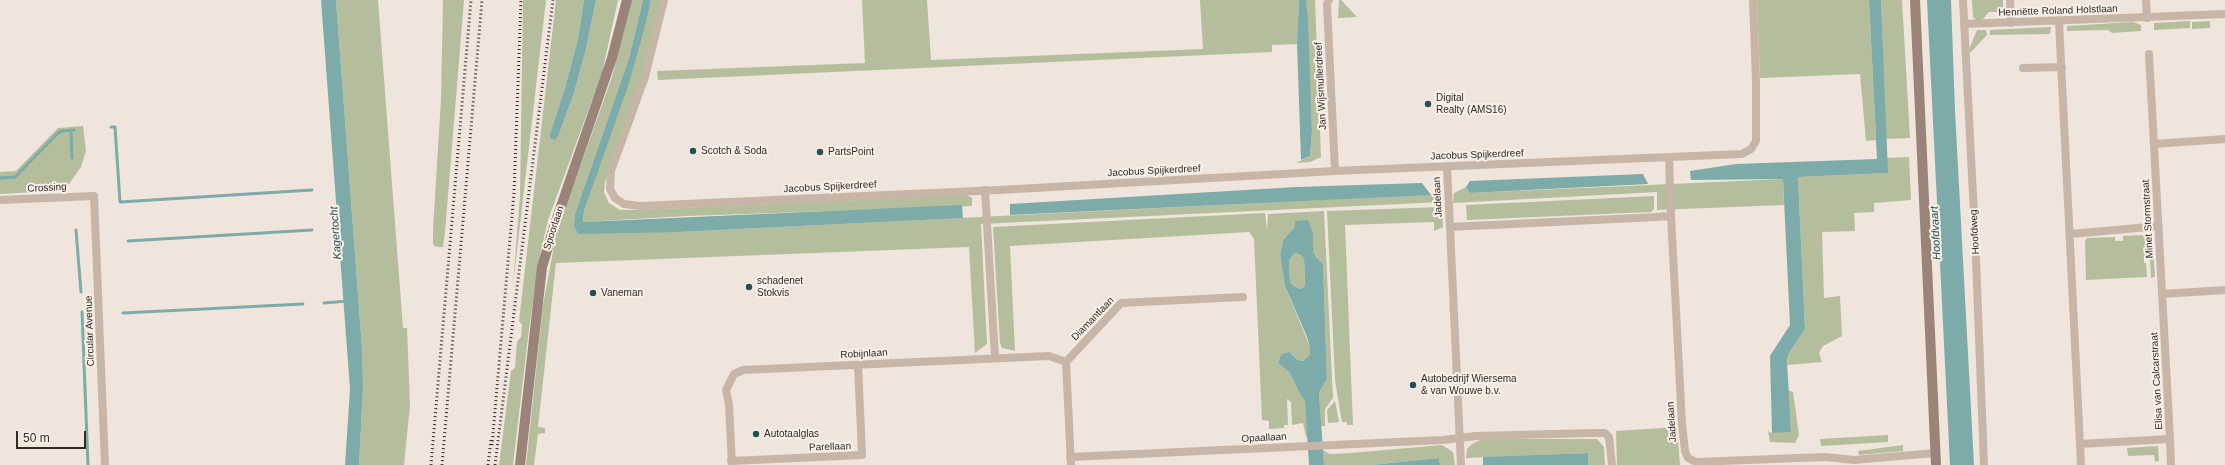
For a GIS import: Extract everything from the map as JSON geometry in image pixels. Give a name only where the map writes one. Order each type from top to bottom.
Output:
[{"type":"main road","name":"Spoorlaan","points":[[520,465],[542,267],[554,227],[612,58],[627,0]]},
{"type":"main road","points":[[1915,0],[1936,465]]},
{"type":"street","name":"Jacobus Spijkerdreef","points":[[664,0],[645,77],[611,171],[610,189],[614,198],[624,204],[648,206],[1335,171],[1742,154],[1751,149],[1756,141],[1756,80],[1752,0]]},
{"type":"street","name":"Jan Wijsmullerdreef","points":[[1329,0],[1335,171]]},
{"type":"street","name":"Hoofdweg","points":[[1963,0],[1975,234],[1984,465]]},
{"type":"street","points":[[2010,0],[2011,23]]},
{"type":"street","points":[[2146,0],[2147,18]]},
{"type":"street","name":"Henriëtte Roland Holstlaan","points":[[1964,24],[2059,22],[2225,14]]},
{"type":"street","points":[[2059,22],[2067,151],[2081,465]]},
{"type":"street","name":"Minet Stormstraat","points":[[2149,54],[2160,226],[2162,294]]},
{"type":"street","points":[[2023,68],[2062,66]]},
{"type":"street","points":[[2154,144],[2225,139]]},
{"type":"street","name":"Jadelaan","points":[[1669,157],[1682,424],[1686,455],[1696,462],[1825,457],[1854,460],[1935,453]]},
{"type":"street","name":"Jadelaan","points":[[1447,167],[1460,439]]},
{"type":"street","points":[[985,190],[996,357]]},
{"type":"street","name":"Crossing","points":[[0,200],[94,196]]},
{"type":"street","name":"Circular Avenue","points":[[94,196],[105,465]]},
{"type":"street","name":"Jadelaan","points":[[1450,227],[1671,216]]},
{"type":"street","points":[[2071,234],[2160,226]]},
{"type":"street","points":[[2162,294],[2225,290]]},
{"type":"street","name":"Elisa van Calcarstraat","points":[[2080,444],[2170,439],[2162,294]]},
{"type":"street","name":"Diamantlaan","points":[[1066,362],[1121,302],[1243,296]]},
{"type":"street","name":"Robijnlaan","points":[[734,374],[743,370],[996,357],[1049,356],[1066,362]]},
{"type":"street","points":[[1066,362],[1071,461]]},
{"type":"street","name":"Parellaan","points":[[734,374],[726,390],[729,404],[731,463],[862,455],[858,364]]},
{"type":"street","name":"Opaallaan","points":[[1071,461],[1286,447],[1460,439],[1476,436],[1605,433],[1609,437],[1611,445],[1612,465]]},
{"type":"street","points":[[1460,439],[1461,465]]},
{"type":"street","points":[[2170,439],[2171,465]]},
{"type":"street","name":"Jadelaan","points":[[1854,460],[1859,463],[1876,465]]},
{"type":"green space","points":[[336,0],[378,0],[403,328],[407,328],[410,405],[404,465],[359,465],[363,388],[362,348]]},
{"type":"green space","points":[[443,0],[464,0],[445,232],[443,247],[438,247],[434,246],[433,243],[433,229],[441,99]]},
{"type":"green space","points":[[523,0],[546,0],[513,285],[520,195]]},
{"type":"green space","points":[[556,0],[584,0],[578,39],[565,88],[550,134],[559,134],[574,93],[586,49],[596,0],[618,0],[602,73],[548,220],[540,255],[529,329],[513,465],[499,465],[511,371],[515,368],[517,342],[521,337],[522,325],[519,321]]},
{"type":"green space","points":[[632,0],[643,0],[629,58],[575,214],[574,225],[679,232],[1441,194],[1442,202],[981,224],[987,344],[975,353],[969,247],[556,263],[538,427],[545,428],[545,433],[538,434],[534,465],[526,465],[543,305],[554,246],[560,223],[612,77]]},
{"type":"green space","points":[[651,0],[661,0],[643,75],[605,182],[604,192],[609,203],[620,210],[638,210],[967,195],[972,198],[972,206],[687,216],[583,222],[584,211],[647,19]]},
{"type":"green space","points":[[862,0],[927,0],[931,60],[1203,49],[1200,0],[1299,0],[1297,44],[1272,45],[1272,52],[658,80],[657,71],[865,63]]},
{"type":"green space","points":[[1306,0],[1315,0],[1321,157],[1310,162],[1296,163],[1310,156],[1312,131]]},
{"type":"green space","points":[[1339,0],[1341,0],[1357,17],[1338,18]]},
{"type":"green space","points":[[1757,0],[1869,0],[1876,140],[1866,141],[1860,74],[1760,78]]},
{"type":"green space","points":[[1881,0],[1902,0],[1910,138],[1886,139]]},
{"type":"green space","points":[[1972,0],[2003,0],[2003,9],[2000,9],[1999,12],[1989,12],[1982,20],[1976,20],[1973,17]]},
{"type":"green space","points":[[2190,21],[2190,28],[2154,30],[2154,23]]},
{"type":"green space","points":[[2210,21],[2210,28],[2192,29],[2192,22]]},
{"type":"green space","points":[[2133,22],[2141,25],[2141,31],[2112,33],[2108,30],[2067,31],[2067,26]]},
{"type":"green space","points":[[2051,27],[2050,34],[1990,35],[1990,30]]},
{"type":"green space","points":[[1977,30],[1986,30],[1987,35],[1971,52],[1968,52]]},
{"type":"green space","points":[[83,126],[86,151],[81,167],[69,184],[55,191],[0,194],[0,172],[16,171],[58,128]]},
{"type":"green space","points":[[1909,157],[1911,200],[1874,203],[1874,212],[1854,213],[1855,231],[1822,232],[1824,298],[1840,296],[1842,336],[1823,346],[1819,353],[1822,362],[1787,365],[1789,353],[1805,329],[1798,177],[1887,173],[1887,158]]},
{"type":"green space","points":[[1783,179],[1784,205],[1657,210],[1657,192],[1453,203],[1454,193],[1466,187],[1470,193]]},
{"type":"green space","points":[[1654,196],[1654,209],[1651,212],[1467,220],[1466,205]]},
{"type":"green space","points":[[1442,207],[1443,227],[1434,231],[1434,222],[1345,225],[1353,425],[1347,425],[1347,422],[1342,422],[1335,380],[1327,211]]},
{"type":"green space","points":[[1324,211],[1333,398],[1325,409],[1325,426],[1321,426],[1319,393],[1327,379],[1323,264],[1316,257],[1313,251],[1313,233],[1309,224],[1295,221],[1294,228],[1283,240],[1280,255],[1285,286],[1310,347],[1310,356],[1303,361],[1298,360],[1289,352],[1281,354],[1278,363],[1290,373],[1305,401],[1308,436],[1306,437],[1303,423],[1292,425],[1291,402],[1287,399],[1288,425],[1284,425],[1284,428],[1269,429],[1269,421],[1262,420],[1254,239],[1249,232],[1010,246],[1015,351],[1002,348],[1000,343],[993,227],[1265,213],[1267,230],[1268,214]]},
{"type":"green space","points":[[2145,235],[2146,258],[2144,258],[2144,263],[2146,263],[2147,277],[2086,280],[2085,241],[2087,238],[2115,237],[2115,241],[2123,241],[2123,236]]},
{"type":"green space","points":[[2149,235],[2152,235],[2155,277],[2151,278]]},
{"type":"green space","points":[[1294,253],[1299,254],[1304,258],[1305,283],[1304,287],[1300,289],[1291,284],[1289,272],[1289,261]]},
{"type":"green space","points":[[1788,390],[1793,392],[1799,435],[1795,443],[1770,442],[1768,431],[1772,433],[1791,431]]},
{"type":"green space","points":[[1335,401],[1339,422],[1328,423],[1327,410]]},
{"type":"green space","points":[[1677,427],[1680,465],[1617,465],[1616,431]]},
{"type":"green space","points":[[1265,434],[1265,439],[1244,440],[1244,435]]},
{"type":"green space","points":[[1888,435],[1888,442],[1821,446],[1820,439]]},
{"type":"green space","points":[[1597,439],[1604,447],[1605,465],[1588,465],[1587,453],[1466,458],[1467,449],[1472,444],[1480,440]]},
{"type":"green space","points":[[1442,445],[1453,452],[1455,465],[1440,465],[1439,458],[1371,465],[1324,465],[1323,450],[1330,454]]},
{"type":"green space","points":[[1903,445],[1903,451],[1859,455],[1858,451]]},
{"type":"green space","points":[[2158,446],[2159,461],[2155,462],[2154,455],[2128,456],[2127,448]]},
{"type":"water","points":[[321,0],[336,0],[362,348],[363,388],[359,465],[345,465],[350,389]]},
{"type":"water","points":[[584,0],[596,0],[586,49],[574,93],[559,134],[555,140],[550,138],[550,134],[565,88],[578,39]]},
{"type":"water","points":[[643,0],[651,0],[647,19],[629,83],[584,211],[583,222],[962,205],[963,218],[679,232],[578,234],[574,225],[575,214],[629,58]]},
{"type":"water","points":[[1299,0],[1306,0],[1308,20],[1312,131],[1310,156],[1301,160],[1297,44]]},
{"type":"water","points":[[1869,0],[1881,0],[1888,173],[1798,177],[1805,329],[1789,353],[1787,361],[1791,432],[1772,433],[1770,356],[1790,325],[1783,179],[1691,180],[1690,171],[1736,164],[1877,159]]},
{"type":"water","points":[[1927,0],[1951,0],[1955,111],[1974,465],[1950,465]]},
{"type":"water","points":[[1643,174],[1648,184],[1470,193],[1466,187],[1470,181]]},
{"type":"water","points":[[1422,183],[1431,195],[1010,215],[1010,204],[1296,187]]},
{"type":"water","points":[[1308,220],[1313,233],[1313,251],[1316,257],[1323,264],[1327,379],[1319,393],[1324,465],[1309,465],[1305,401],[1290,373],[1278,363],[1281,354],[1289,352],[1298,360],[1303,361],[1310,355],[1310,347],[1307,337],[1285,286],[1280,255],[1283,240],[1294,228],[1295,221]],"holes":[[[1294,253],[1299,254],[1304,258],[1305,283],[1304,287],[1300,289],[1291,284],[1289,272],[1289,261]]]},
{"type":"water","points":[[1588,453],[1588,465],[1483,465],[1483,457]]},
{"type":"water","points":[[1439,458],[1440,465],[1371,465]]},
{"type":"waterway","points":[[111,127],[115,127],[120,202],[312,190]]},
{"type":"waterway","points":[[71,130],[72,158]]},
{"type":"waterway","points":[[0,178],[15,177],[61,131],[74,130]]},
{"type":"waterway","points":[[76,230],[81,292]]},
{"type":"waterway","points":[[128,241],[312,230]]},
{"type":"waterway","points":[[324,303],[348,301]]},
{"type":"waterway","points":[[123,313],[303,304]]},
{"type":"waterway","points":[[82,312],[88,465]]},
{"type":"railway","points":[[431,465],[471,0]]},
{"type":"railway","points":[[442,465],[482,0]]},
{"type":"railway","points":[[492,445],[514,193],[521,0]]},
{"type":"railway","points":[[495,465],[553,0]]},
{"type":"railway","points":[[488,465],[491,440]]},
{"type":"place","name":"Digital Realty (AMS16)","points":[[1428,104]]},
{"type":"place","name":"Scotch & Soda","points":[[693,151]]},
{"type":"place","name":"PartsPoint","points":[[820,152]]},
{"type":"place","name":"schadenet Stokvis","points":[[749,287]]},
{"type":"place","name":"Vaneman","points":[[593,293]]},
{"type":"place","name":"Autobedrijf Wiersema & van Wouwe b.v.","points":[[1413,385]]},
{"type":"place","name":"Autotaalglas","points":[[756,434]]},
{"type":"water label","name":"Kagertocht","points":[[336,233]]},
{"type":"water label","name":"Hoofdvaart","points":[[1936,233]]}]
